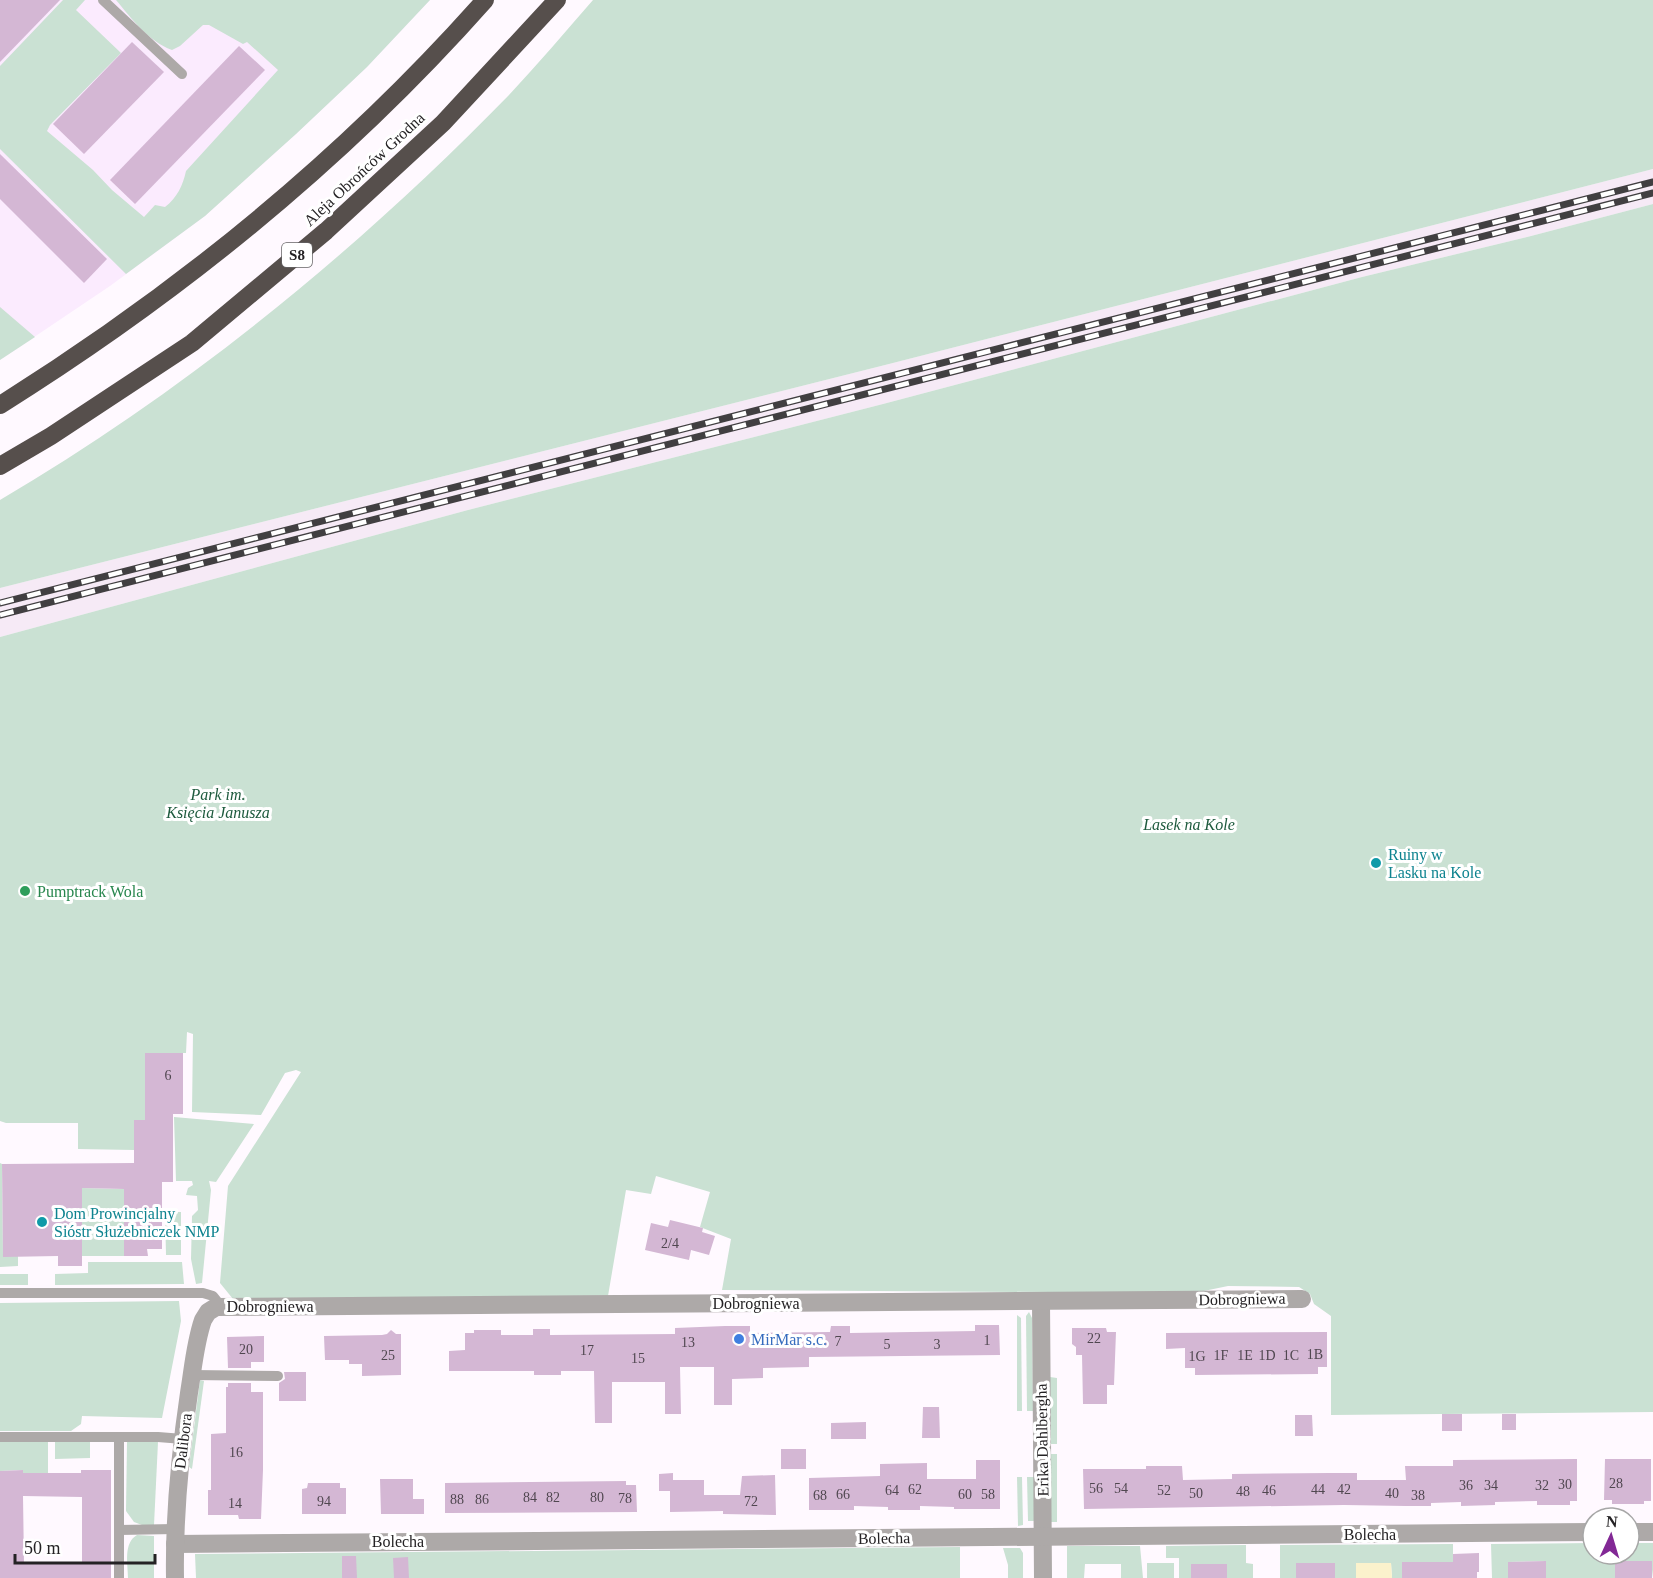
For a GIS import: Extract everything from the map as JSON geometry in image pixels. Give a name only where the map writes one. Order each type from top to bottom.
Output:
[{"type":"highway","name":"Aleja Obrońców Grodna","points":[[0,405],[123,324],[198,268],[301,183],[405,85],[485,0]]},
{"type":"highway","name":"Aleja Obrońców Grodna","points":[[0,466],[51,436],[192,342],[326,231],[443,123],[557,0]]},
{"type":"street","name":"Dobrogniewa","points":[[216,1307],[1302,1299]]},
{"type":"street","name":"Erika Dahlbergha","points":[[1041,1301],[1043,1578]]},
{"type":"street","name":"Dalibora","points":[[175,1578],[175,1536],[183,1439],[192,1375],[201,1326],[206,1316],[216,1307]]},
{"type":"street","name":"Bolecha","points":[[175,1536],[1043,1536],[1581,1532]]},
{"type":"lane","points":[[103,0],[182,74]]},
{"type":"lane","points":[[0,1293],[203,1293],[213,1296],[216,1307]]},
{"type":"lane","points":[[192,1375],[278,1376]]},
{"type":"lane","points":[[0,1437],[183,1439]]},
{"type":"lane","points":[[119,1437],[119,1578]]},
{"type":"lane","points":[[119,1530],[175,1536]]},
{"type":"shaded area","points":[[0,0],[430,0],[367,67],[205,216],[110,286],[0,360]]},
{"type":"shaded area","points":[[1653,169],[1653,204],[1362,277],[883,404],[468,510],[0,637],[0,588]]},
{"type":"green space","points":[[63,0],[85,0],[76,10],[121,53],[50,125],[47,131],[144,217],[155,205],[165,207],[173,200],[186,171],[278,70],[247,42],[243,44],[209,25],[203,25],[180,46],[172,50],[148,35],[116,0],[430,0],[367,67],[296,134],[205,216],[126,274],[0,149],[0,66]]},
{"type":"green space","points":[[593,0],[1653,0],[1653,169],[0,588],[0,500],[137,412],[268,314],[331,262],[392,208],[509,95]]},
{"type":"green space","name":"Lasek na Kole","points":[[1653,204],[1653,1412],[1331,1415],[1331,1316],[1314,1304],[1310,1294],[1299,1287],[1228,1286],[1194,1293],[722,1290],[731,1239],[700,1227],[710,1192],[656,1176],[651,1194],[626,1190],[608,1296],[233,1299],[220,1283],[228,1186],[301,1072],[296,1070],[285,1073],[261,1115],[192,1112],[193,1034],[187,1032],[186,1053],[145,1053],[145,1120],[134,1120],[134,1150],[78,1149],[78,1123],[6,1123],[0,1121],[0,637],[468,510],[883,404],[1362,277]]},
{"type":"green space","points":[[0,307],[35,337],[0,360]]},
{"type":"green space","points":[[174,1117],[254,1124],[216,1182],[209,1181],[211,1190],[202,1283],[196,1284],[191,1259],[192,1216],[198,1210],[197,1196],[186,1195],[188,1188],[193,1185],[192,1181],[176,1181]]},
{"type":"green space","points":[[0,1163],[2,1164],[3,1256],[18,1256],[18,1266],[0,1267]]},
{"type":"green space","points":[[82,1188],[124,1189],[124,1256],[82,1256]]},
{"type":"green space","points":[[165,1212],[181,1212],[181,1255],[166,1255]]},
{"type":"green space","points":[[88,1262],[182,1262],[184,1284],[55,1285],[55,1274],[88,1273]]},
{"type":"green space","points":[[0,1274],[28,1274],[28,1285],[0,1285]]},
{"type":"green space","points":[[179,1301],[181,1321],[162,1418],[82,1416],[81,1424],[71,1431],[0,1431],[0,1303]]},
{"type":"green space","points":[[1029,1312],[1032,1318],[1033,1411],[1027,1411],[1026,1316]]},
{"type":"green space","points":[[1017,1315],[1021,1318],[1022,1411],[1017,1411]]},
{"type":"green space","points":[[1050,1377],[1057,1378],[1057,1444],[1051,1444]]},
{"type":"green space","points":[[200,1380],[204,1381],[192,1469],[189,1467]]},
{"type":"green space","points":[[0,1442],[48,1442],[48,1473],[23,1473],[23,1470],[0,1471]]},
{"type":"green space","points":[[55,1442],[90,1442],[90,1458],[55,1459]]},
{"type":"green space","points":[[127,1442],[158,1442],[154,1525],[134,1522],[126,1511]]},
{"type":"green space","points":[[1051,1454],[1057,1454],[1057,1522],[1051,1522]]},
{"type":"green space","points":[[1017,1477],[1022,1477],[1023,1525],[1018,1526]]},
{"type":"green space","points":[[1027,1477],[1034,1477],[1034,1521],[1028,1521]]},
{"type":"green space","points":[[137,1535],[154,1536],[154,1578],[128,1578],[128,1548]]},
{"type":"green space","points":[[1581,1543],[1581,1566],[1615,1566],[1615,1578],[1546,1578],[1546,1561],[1508,1562],[1508,1578],[1492,1578],[1491,1544]]},
{"type":"green space","points":[[1641,1543],[1653,1543],[1653,1578],[1651,1561],[1641,1561]]},
{"type":"green space","points":[[1453,1544],[1453,1572],[1402,1562],[1402,1578],[1392,1578],[1391,1563],[1356,1563],[1356,1578],[1335,1578],[1334,1563],[1296,1563],[1296,1578],[1280,1578],[1280,1545]]},
{"type":"green space","points":[[1246,1545],[1246,1563],[1253,1564],[1253,1578],[1227,1578],[1227,1564],[1191,1564],[1191,1578],[1179,1578],[1179,1558],[1166,1558],[1166,1546]]},
{"type":"green space","points":[[1067,1546],[1140,1546],[1143,1578],[1121,1578],[1121,1564],[1085,1564],[1084,1578],[1067,1578]]},
{"type":"green space","points":[[960,1547],[960,1578],[196,1578],[195,1554]]},
{"type":"green space","points":[[1003,1548],[1020,1548],[1023,1553],[1023,1578],[1008,1578],[1008,1565]]},
{"type":"green space","points":[[1147,1563],[1174,1563],[1174,1578],[1147,1578]]},
{"type":"sand","points":[[1356,1563],[1391,1563],[1392,1578],[1356,1578]]},
{"type":"building","points":[[0,0],[60,0],[0,62]]},
{"type":"building","points":[[132,42],[164,72],[84,154],[53,124]]},
{"type":"building","points":[[239,46],[265,70],[135,204],[110,180]]},
{"type":"building","points":[[0,154],[107,259],[84,283],[0,199]]},
{"type":"building","points":[[145,1053],[183,1053],[183,1114],[173,1114],[173,1182],[162,1182],[162,1249],[147,1249],[148,1256],[124,1256],[124,1189],[82,1188],[82,1266],[58,1266],[58,1256],[3,1257],[2,1164],[134,1163],[134,1120],[145,1120]]},
{"type":"building","points":[[670,1220],[703,1228],[702,1232],[715,1236],[709,1255],[691,1250],[689,1260],[645,1250],[651,1223],[668,1227]]},
{"type":"building","points":[[975,1325],[999,1325],[1000,1355],[809,1357],[809,1367],[763,1368],[763,1378],[732,1379],[732,1405],[714,1405],[714,1367],[680,1367],[681,1414],[665,1414],[665,1382],[612,1382],[612,1423],[595,1423],[594,1371],[561,1371],[561,1375],[534,1375],[534,1371],[449,1371],[449,1351],[465,1350],[465,1333],[474,1333],[474,1330],[501,1330],[501,1335],[533,1335],[533,1329],[550,1329],[550,1335],[675,1334],[675,1328],[750,1326],[750,1333],[830,1332],[831,1326],[850,1326],[850,1333],[975,1331]]},
{"type":"building","points":[[1072,1328],[1106,1328],[1107,1332],[1116,1332],[1114,1385],[1107,1385],[1107,1404],[1083,1404],[1082,1355],[1076,1355],[1076,1347],[1072,1344]]},
{"type":"building","points":[[391,1330],[396,1334],[401,1334],[401,1375],[362,1376],[362,1364],[349,1364],[349,1360],[325,1360],[324,1336],[382,1335]]},
{"type":"building","points":[[1327,1332],[1327,1367],[1318,1367],[1318,1374],[1195,1375],[1195,1368],[1185,1368],[1185,1348],[1166,1349],[1166,1333]]},
{"type":"building","points":[[264,1336],[264,1362],[251,1362],[251,1368],[228,1368],[227,1337]]},
{"type":"building","points":[[284,1372],[306,1372],[306,1401],[279,1401],[279,1383],[285,1379]]},
{"type":"building","points":[[228,1383],[251,1383],[251,1392],[263,1392],[261,1519],[239,1519],[238,1515],[208,1515],[208,1490],[211,1490],[211,1434],[226,1433],[226,1387]]},
{"type":"building","points":[[923,1407],[939,1407],[940,1438],[922,1438]]},
{"type":"building","points":[[1442,1414],[1462,1414],[1462,1431],[1442,1431]]},
{"type":"building","points":[[1502,1414],[1516,1414],[1516,1430],[1502,1430]]},
{"type":"building","points":[[1295,1415],[1312,1415],[1313,1436],[1295,1436]]},
{"type":"building","points":[[866,1422],[866,1439],[831,1439],[831,1423]]},
{"type":"building","points":[[781,1449],[806,1449],[806,1469],[781,1469]]},
{"type":"building","points":[[1577,1459],[1577,1501],[1570,1501],[1570,1505],[1537,1505],[1537,1501],[1461,1506],[1461,1502],[1431,1503],[1431,1506],[1084,1509],[1083,1469],[1146,1469],[1146,1466],[1182,1466],[1183,1480],[1232,1479],[1232,1474],[1357,1473],[1357,1480],[1406,1480],[1405,1466],[1453,1466],[1453,1460]]},
{"type":"building","points":[[1605,1459],[1651,1459],[1651,1501],[1644,1501],[1644,1504],[1612,1504],[1612,1500],[1604,1500]]},
{"type":"building","points":[[976,1460],[1000,1460],[1000,1509],[920,1506],[920,1510],[888,1510],[888,1507],[854,1506],[854,1510],[809,1510],[809,1478],[880,1476],[880,1464],[927,1463],[927,1479],[976,1479]]},
{"type":"building","points":[[81,1470],[111,1470],[111,1578],[0,1578],[0,1471],[81,1473]],"holes":[[[23,1496],[82,1497],[82,1563],[24,1564]]]},
{"type":"building","points":[[673,1473],[673,1480],[704,1480],[704,1495],[740,1495],[742,1476],[775,1475],[776,1515],[723,1514],[723,1511],[670,1512],[670,1491],[659,1491],[659,1474]]},
{"type":"building","points":[[380,1479],[413,1479],[413,1499],[424,1499],[424,1514],[381,1514]]},
{"type":"building","points":[[626,1481],[626,1485],[636,1485],[637,1512],[445,1513],[445,1483]]},
{"type":"building","points":[[308,1483],[340,1483],[340,1488],[346,1488],[346,1514],[302,1514],[302,1489],[307,1488]]},
{"type":"building","points":[[1479,1553],[1477,1578],[1402,1578],[1402,1562],[1453,1562],[1453,1554]]},
{"type":"building","points":[[342,1556],[356,1556],[357,1578],[342,1578]]},
{"type":"building","points":[[408,1557],[409,1578],[394,1578],[393,1558]]},
{"type":"building","points":[[1546,1561],[1546,1578],[1508,1578],[1508,1562]]},
{"type":"building","points":[[1641,1561],[1652,1561],[1652,1578],[1615,1578],[1615,1566],[1641,1566]]},
{"type":"building","points":[[1296,1563],[1335,1563],[1335,1578],[1296,1578]]},
{"type":"building","points":[[1191,1564],[1227,1564],[1227,1578],[1191,1578]]},
{"type":"railway","points":[[0,603],[1653,182]]},
{"type":"railway","points":[[0,615],[1653,193]]},
{"type":"place","name":"Ruiny w Lasku na Kole","points":[[1376,863]]},
{"type":"place","name":"Pumptrack Wola","points":[[25,891]]},
{"type":"place","name":"Dom Prowincjalny Sióstr Służebniczek NMP","points":[[42,1222]]},
{"type":"place","name":"MirMar s.c.","points":[[739,1339]]},
{"type":"park label","name":"Park im. Księcia Janusza","points":[[218,803]]}]
